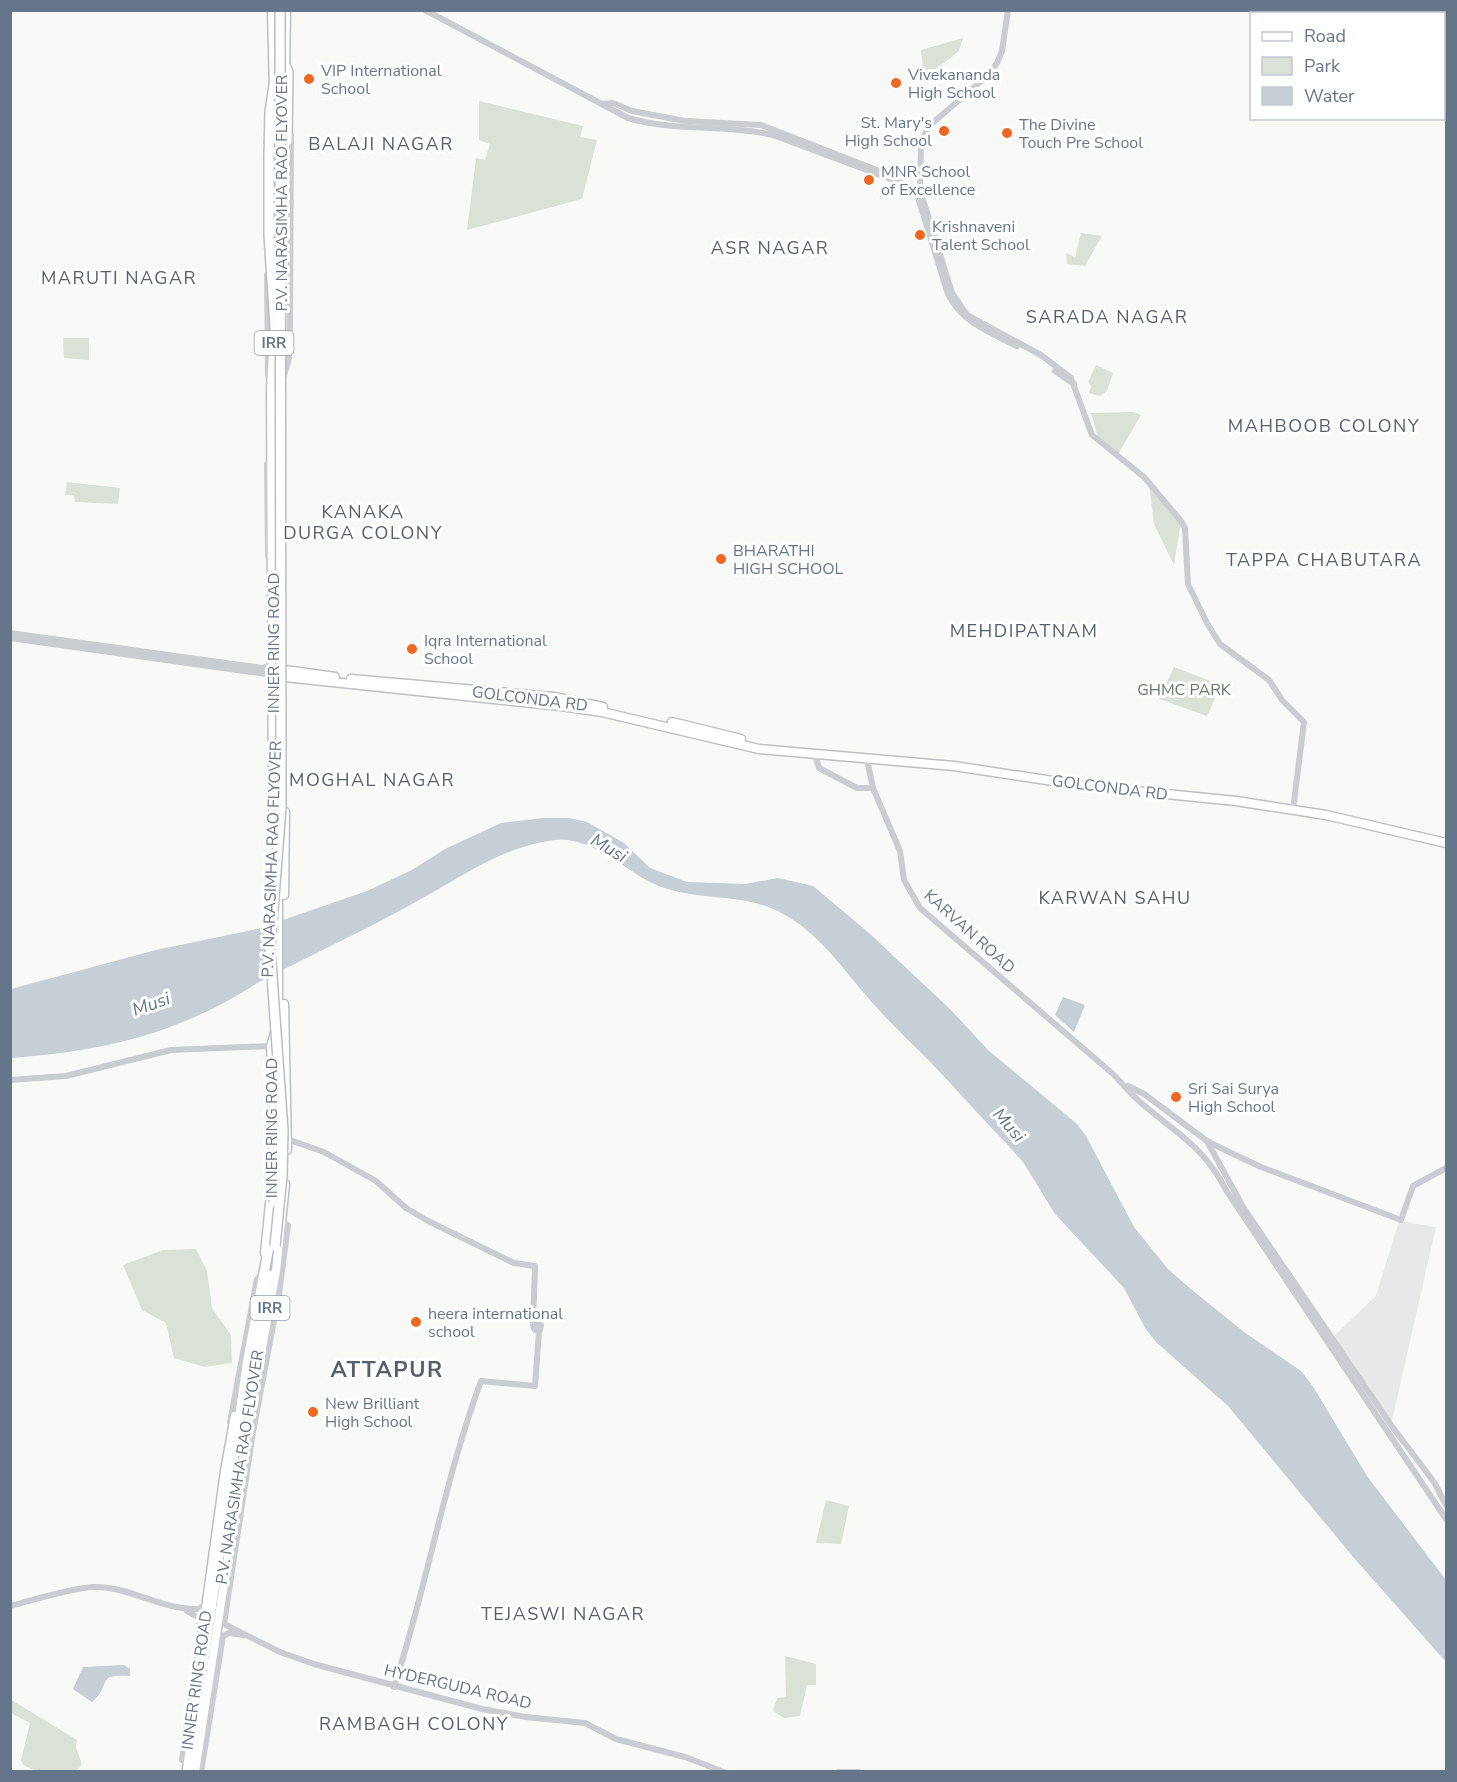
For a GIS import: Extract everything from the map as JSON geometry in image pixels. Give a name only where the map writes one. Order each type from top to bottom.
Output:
[{"type":"highway","name":"P.V. NARASIMHA RAO FLYOVER","points":[[194,1772],[243,1429],[272,1268],[282,1176],[282,1106],[271,994],[270,948],[281,808],[273,10]]},
{"type":"highway","name":"P.V. NARASIMHA RAO FLYOVER","points":[[185,1772],[248,1359],[269,1246],[275,1175],[277,1108],[266,937],[275,808],[280,10]]},
{"type":"highway","points":[[278,340],[287,228],[288,72],[285,63]]},
{"type":"highway","points":[[274,85],[270,115],[269,235],[278,340]]},
{"type":"main road","name":"INNER RING ROAD","points":[[273,10],[273,807],[281,875]]},
{"type":"main road","name":"INNER RING ROAD","points":[[194,1772],[249,1417],[269,1331],[285,1224],[287,1138],[281,875],[285,718],[283,380],[286,10]]},
{"type":"main road","points":[[272,446],[284,446]]},
{"type":"main road","name":"GOLCONDA RD","points":[[285,674],[554,697],[693,727],[758,743],[771,749],[867,760],[954,766],[1086,786],[1236,801],[1293,810],[1446,843]]},
{"type":"main road","points":[[273,722],[285,718]]},
{"type":"main road","name":"INNER RING ROAD","points":[[185,1772],[184,1760],[223,1488],[261,1275],[271,1196],[274,1137],[271,1046],[278,1022],[282,994]]},
{"type":"street","points":[[425,10],[496,51],[628,118],[658,125],[748,130],[773,135],[832,160],[918,189]]},
{"type":"street","points":[[1008,10],[1002,51],[997,63],[986,78],[923,134],[918,189],[948,294],[963,317],[1039,359],[1075,384],[1092,435],[1144,477],[1166,500],[1185,528],[1188,584],[1220,644],[1261,673],[1304,722],[1293,810]]},
{"type":"street","points":[[272,195],[266,212],[268,573],[269,616],[273,624]]},
{"type":"street","points":[[10,633],[263,668],[269,665],[273,638]]},
{"type":"street","points":[[10,638],[273,675]]},
{"type":"street","points":[[815,755],[819,768],[857,788],[873,788]]},
{"type":"street","name":"KARVAN ROAD","points":[[867,760],[873,788],[900,851],[904,880],[920,908],[1125,1086],[1137,1100],[1198,1149],[1211,1163],[1226,1190],[1446,1519]]},
{"type":"street","points":[[10,1080],[66,1076],[171,1050],[271,1046]]},
{"type":"street","name":"KARVAN ROAD","points":[[1125,1086],[1144,1094],[1207,1141],[1261,1167],[1401,1220],[1413,1186],[1446,1168]]},
{"type":"street","points":[[274,1137],[287,1138],[324,1152],[376,1181],[406,1208],[428,1221],[514,1263],[535,1266],[535,1323],[541,1325],[535,1386],[481,1382],[451,1470],[433,1551],[394,1687]]},
{"type":"street","points":[[1198,1149],[1203,1148],[1207,1141]]},
{"type":"street","points":[[1207,1141],[1244,1207],[1391,1425],[1434,1482],[1446,1505]]},
{"type":"street","name":"HYDERGUDA ROAD","points":[[269,1331],[225,1624],[280,1652],[394,1687],[526,1717],[585,1723],[616,1739],[685,1757],[724,1772]]},
{"type":"street","points":[[10,1606],[93,1587],[118,1591],[181,1608],[195,1615],[201,1625],[184,1760]]},
{"type":"street","points":[[181,1608],[199,1609],[207,1603]]},
{"type":"street","points":[[201,1772],[223,1636],[229,1633],[248,1635]]},
{"type":"street","points":[[838,1772],[859,1772]]},
{"type":"shaded area","points":[[1399,1221],[1436,1227],[1391,1425],[1333,1337],[1376,1296]]},
{"type":"green space","points":[[963,38],[959,51],[924,79],[921,50]]},
{"type":"green space","points":[[479,101],[583,126],[580,137],[597,140],[582,199],[467,230],[476,158],[485,160],[490,144],[479,140]]},
{"type":"green space","points":[[1081,233],[1102,236],[1085,266],[1067,264],[1066,253],[1075,257]]},
{"type":"green space","points":[[63,338],[89,338],[89,360],[64,358]]},
{"type":"green space","points":[[1096,365],[1113,373],[1107,391],[1100,396],[1089,393],[1091,386],[1088,382]]},
{"type":"green space","points":[[1133,412],[1141,415],[1117,456],[1099,441],[1091,413]]},
{"type":"green space","points":[[67,482],[120,488],[118,504],[75,502],[74,495],[65,495]]},
{"type":"green space","points":[[1149,484],[1181,521],[1174,565],[1154,524]]},
{"type":"green space","name":"GHMC PARK","points":[[1174,667],[1221,685],[1207,716],[1159,699]]},
{"type":"green space","points":[[196,1249],[207,1271],[212,1308],[231,1335],[232,1363],[205,1367],[174,1358],[166,1323],[142,1310],[123,1265],[163,1250]]},
{"type":"green space","points":[[826,1500],[849,1506],[841,1544],[816,1543]]},
{"type":"green space","points":[[785,1656],[816,1664],[816,1685],[807,1685],[800,1716],[784,1718],[773,1711],[777,1698],[786,1697]]},
{"type":"green space","points":[[10,1699],[77,1740],[76,1747],[82,1765],[76,1771],[36,1771],[23,1765],[21,1760],[30,1723],[11,1713]]},
{"type":"water","name":"Musi","points":[[543,818],[569,818],[587,822],[624,843],[650,868],[687,882],[745,884],[778,878],[813,886],[869,933],[951,1010],[988,1050],[1076,1123],[1086,1136],[1134,1227],[1168,1269],[1244,1332],[1301,1371],[1312,1385],[1367,1476],[1446,1580],[1446,1662],[1354,1558],[1228,1406],[1156,1342],[1145,1328],[1124,1288],[1055,1214],[1023,1162],[1007,1144],[886,1017],[817,939],[788,916],[771,908],[742,900],[666,889],[641,877],[606,854],[581,843],[555,840],[537,843],[486,862],[403,909],[259,982],[200,1015],[140,1037],[109,1045],[11,1058],[11,989],[156,950],[257,929],[367,891],[412,870],[445,849],[501,823]]},
{"type":"water","points":[[1063,997],[1085,1005],[1074,1032],[1055,1015]]},
{"type":"water","points":[[124,1665],[130,1669],[130,1676],[108,1679],[92,1702],[73,1689],[83,1667]]},
{"type":"place","name":"VIP International School","points":[[309,79]]},
{"type":"place","name":"Vivekananda High School","points":[[896,83]]},
{"type":"place","name":"St. Mary's High School","points":[[944,131]]},
{"type":"place","name":"The Divine Touch Pre School","points":[[1007,133]]},
{"type":"place","name":"MNR School of Excellence","points":[[869,180]]},
{"type":"place","name":"Krishnaveni Talent School","points":[[920,235]]},
{"type":"place","name":"BHARATHI HIGH SCHOOL","points":[[721,559]]},
{"type":"place","name":"Iqra International School","points":[[412,649]]},
{"type":"place","name":"Sri Sai Surya High School","points":[[1176,1097]]},
{"type":"place","name":"heera international school","points":[[416,1322]]},
{"type":"place","name":"New Brilliant High School","points":[[313,1412]]},
{"type":"district","name":"BALAJI NAGAR","points":[[381,144]]},
{"type":"district","name":"ASR NAGAR","points":[[770,248]]},
{"type":"district","name":"MARUTI NAGAR","points":[[119,278]]},
{"type":"district","name":"SARADA NAGAR","points":[[1107,317]]},
{"type":"district","name":"MAHBOOB COLONY","points":[[1324,426]]},
{"type":"district","name":"KANAKA DURGA COLONY","points":[[363,522]]},
{"type":"district","name":"TAPPA CHABUTARA","points":[[1324,560]]},
{"type":"district","name":"MEHDIPATNAM","points":[[1024,631]]},
{"type":"district","name":"MOGHAL NAGAR","points":[[372,780]]},
{"type":"district","name":"KARWAN SAHU","points":[[1115,898]]},
{"type":"district","name":"ATTAPUR","points":[[387,1369]]},
{"type":"district","name":"TEJASWI NAGAR","points":[[563,1614]]},
{"type":"district","name":"RAMBAGH COLONY","points":[[414,1724]]}]
